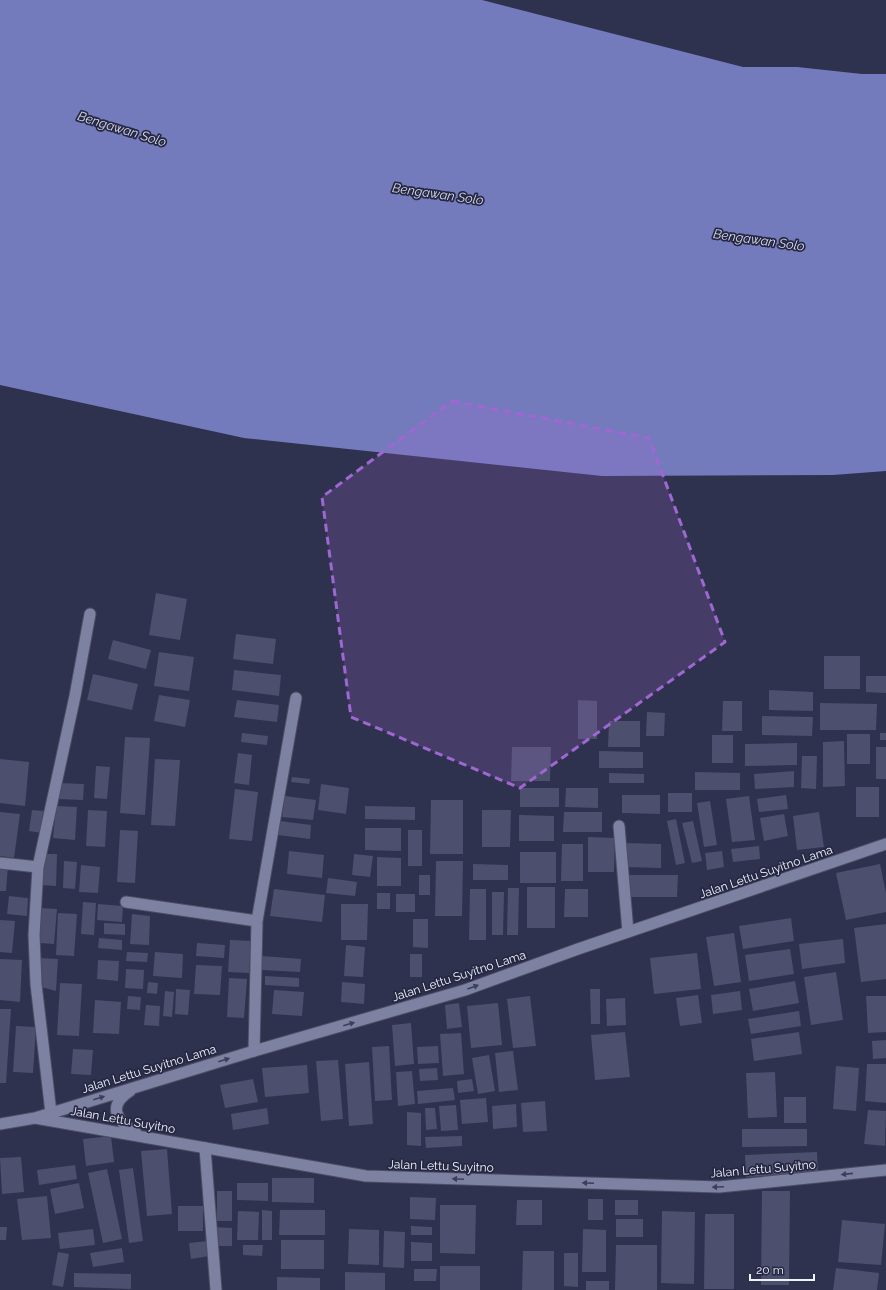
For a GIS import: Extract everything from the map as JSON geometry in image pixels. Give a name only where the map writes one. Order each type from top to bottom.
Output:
[{"type":"main road","points":[[51,1113],[36,984],[34,935],[38,867],[75,696],[90,614]]},
{"type":"main road","points":[[254,1051],[257,921],[296,698]]},
{"type":"main road","points":[[619,826],[628,932]]},
{"type":"main road","name":"Jalan Lettu Suyitno Lama","points":[[35,1118],[254,1051],[465,990],[628,932],[886,844]]},
{"type":"main road","points":[[0,863],[38,867]]},
{"type":"main road","points":[[126,902],[257,921]]},
{"type":"main road","points":[[140,1135],[120,1121],[117,1113],[117,1103],[122,1096],[141,1085]]},
{"type":"main road","name":"Jalan Lettu Suyitno","points":[[0,1124],[35,1118],[140,1135],[366,1176],[719,1187],[886,1170]]},
{"type":"main road","points":[[206,1148],[216,1290]]},
{"type":"highlighted area","points":[[452,401],[649,438],[725,642],[520,788],[351,717],[322,497]]},
{"type":"water","name":"Bengawan Solo","points":[[0,0],[482,0],[743,67],[797,67],[862,74],[886,74],[886,471],[833,475],[602,476],[244,438],[0,385]]},
{"type":"building","points":[[156,593],[187,599],[180,640],[149,635]]},
{"type":"building","points":[[236,634],[276,639],[273,664],[233,659]]},
{"type":"building","points":[[113,640],[151,650],[146,669],[108,659]]},
{"type":"building","points":[[159,652],[194,657],[189,691],[154,686]]},
{"type":"building","points":[[824,656],[860,656],[860,689],[824,689]]},
{"type":"building","points":[[234,670],[281,675],[279,696],[232,690]]},
{"type":"building","points":[[93,674],[138,684],[132,710],[87,700]]},
{"type":"building","points":[[866,676],[886,676],[886,693],[866,692]]},
{"type":"building","points":[[769,690],[813,692],[813,711],[769,710]]},
{"type":"building","points":[[159,695],[190,700],[185,727],[154,721]]},
{"type":"building","points":[[237,700],[279,705],[277,722],[234,717]]},
{"type":"building","points":[[578,700],[597,701],[597,739],[578,739]]},
{"type":"building","points":[[723,701],[742,701],[742,731],[722,731]]},
{"type":"building","points":[[820,703],[877,704],[876,730],[820,730]]},
{"type":"building","points":[[647,712],[665,713],[664,736],[646,736]]},
{"type":"building","points":[[762,716],[813,717],[812,736],[762,735]]},
{"type":"building","points":[[609,721],[640,721],[640,747],[608,747]]},
{"type":"building","points":[[242,733],[268,736],[267,745],[241,742]]},
{"type":"building","points":[[880,733],[886,733],[886,740],[880,740]]},
{"type":"building","points":[[847,734],[870,734],[870,764],[847,764]]},
{"type":"building","points":[[712,735],[733,735],[733,763],[712,763]]},
{"type":"building","points":[[125,737],[150,738],[145,815],[120,813]]},
{"type":"building","points":[[844,741],[845,786],[823,787],[823,742]]},
{"type":"building","points":[[797,743],[797,765],[745,766],[745,744]]},
{"type":"building","points":[[512,747],[551,747],[550,781],[511,781]]},
{"type":"building","points":[[876,747],[886,747],[886,779],[876,779]]},
{"type":"building","points":[[599,751],[643,752],[643,768],[599,768]]},
{"type":"building","points":[[238,753],[252,755],[249,785],[234,783]]},
{"type":"building","points":[[802,756],[817,756],[816,789],[801,788]]},
{"type":"building","points":[[0,759],[29,762],[25,806],[0,803]]},
{"type":"building","points":[[155,759],[180,760],[175,826],[151,825]]},
{"type":"building","points":[[96,766],[110,767],[107,799],[94,798]]},
{"type":"building","points":[[794,771],[794,787],[755,789],[754,774]]},
{"type":"building","points":[[695,772],[740,773],[740,790],[695,790]]},
{"type":"building","points":[[609,773],[644,774],[644,783],[609,783]]},
{"type":"building","points":[[292,777],[310,779],[309,784],[291,782]]},
{"type":"building","points":[[58,783],[84,784],[83,800],[57,799]]},
{"type":"building","points":[[321,784],[349,788],[346,814],[318,810]]},
{"type":"building","points":[[856,787],[879,787],[879,817],[856,817]]},
{"type":"building","points":[[520,788],[559,788],[559,807],[520,807]]},
{"type":"building","points":[[566,788],[598,788],[598,808],[565,807]]},
{"type":"building","points":[[235,789],[258,792],[252,841],[229,839]]},
{"type":"building","points":[[668,793],[692,793],[692,812],[668,812]]},
{"type":"building","points":[[622,795],[660,795],[660,814],[622,813]]},
{"type":"building","points":[[786,795],[788,809],[759,812],[757,799]]},
{"type":"building","points":[[285,796],[316,800],[313,820],[282,817]]},
{"type":"building","points":[[749,796],[755,840],[732,842],[726,799]]},
{"type":"building","points":[[431,800],[463,800],[463,854],[430,854]]},
{"type":"building","points":[[710,801],[717,845],[704,847],[697,803]]},
{"type":"building","points":[[56,806],[77,807],[75,840],[53,838]]},
{"type":"building","points":[[365,806],[415,807],[415,820],[365,819]]},
{"type":"building","points":[[32,810],[44,811],[42,833],[29,831]]},
{"type":"building","points":[[88,810],[107,811],[105,847],[86,846]]},
{"type":"building","points":[[482,810],[511,810],[510,847],[482,847]]},
{"type":"building","points":[[0,812],[20,814],[14,858],[0,856]]},
{"type":"building","points":[[564,812],[602,812],[602,832],[563,832]]},
{"type":"building","points":[[819,812],[824,847],[797,850],[793,816]]},
{"type":"building","points":[[784,814],[788,836],[764,841],[760,818]]},
{"type":"building","points":[[519,815],[554,816],[554,841],[519,841]]},
{"type":"building","points":[[676,819],[685,863],[676,865],[667,821]]},
{"type":"building","points":[[280,821],[311,825],[310,839],[278,835]]},
{"type":"building","points":[[693,821],[702,861],[692,863],[682,823]]},
{"type":"building","points":[[365,828],[401,828],[401,851],[365,850]]},
{"type":"building","points":[[120,830],[138,831],[135,883],[117,882]]},
{"type":"building","points":[[408,830],[422,830],[422,866],[408,866]]},
{"type":"building","points":[[588,837],[615,838],[614,872],[588,872]]},
{"type":"building","points":[[625,843],[661,844],[661,868],[625,867]]},
{"type":"building","points":[[562,844],[583,844],[583,881],[561,881]]},
{"type":"building","points":[[759,846],[760,859],[733,862],[731,849]]},
{"type":"building","points":[[289,851],[324,855],[322,878],[287,874]]},
{"type":"building","points":[[722,851],[724,867],[707,870],[705,853]]},
{"type":"building","points":[[520,852],[556,852],[556,883],[520,883]]},
{"type":"building","points":[[44,854],[57,854],[56,886],[42,885]]},
{"type":"building","points":[[354,854],[373,856],[370,877],[352,875]]},
{"type":"building","points":[[377,857],[401,858],[401,886],[377,886]]},
{"type":"building","points":[[64,861],[77,862],[75,889],[63,888]]},
{"type":"building","points":[[436,861],[463,861],[462,916],[435,916]]},
{"type":"building","points":[[473,864],[508,865],[508,880],[473,880]]},
{"type":"building","points":[[880,864],[886,893],[886,912],[846,920],[836,873]]},
{"type":"building","points":[[0,865],[8,866],[6,891],[0,891]]},
{"type":"building","points":[[81,865],[100,867],[98,893],[79,892]]},
{"type":"building","points":[[419,875],[430,875],[430,895],[419,895]]},
{"type":"building","points":[[627,875],[678,875],[677,897],[627,897]]},
{"type":"building","points":[[328,878],[357,882],[355,896],[326,893]]},
{"type":"building","points":[[527,887],[555,887],[555,928],[527,928]]},
{"type":"building","points":[[508,888],[519,888],[518,935],[507,935]]},
{"type":"building","points":[[274,889],[325,895],[322,922],[270,916]]},
{"type":"building","points":[[470,889],[486,889],[486,940],[469,940]]},
{"type":"building","points":[[565,889],[588,889],[588,917],[564,917]]},
{"type":"building","points":[[492,892],[504,892],[503,935],[492,935]]},
{"type":"building","points":[[377,893],[390,893],[390,909],[377,909]]},
{"type":"building","points":[[396,894],[415,894],[415,912],[396,912]]},
{"type":"building","points":[[9,896],[28,898],[27,916],[7,914]]},
{"type":"building","points":[[83,902],[96,903],[94,935],[81,934]]},
{"type":"building","points":[[98,904],[123,906],[122,922],[97,920]]},
{"type":"building","points":[[341,904],[368,904],[367,940],[341,940]]},
{"type":"building","points":[[41,908],[57,909],[54,944],[39,943]]},
{"type":"building","points":[[58,913],[77,914],[74,956],[56,955]]},
{"type":"building","points":[[132,914],[150,916],[149,945],[130,944]]},
{"type":"building","points":[[791,918],[794,941],[743,949],[739,926]]},
{"type":"building","points":[[413,919],[428,919],[428,948],[413,947]]},
{"type":"building","points":[[0,920],[15,921],[12,953],[0,952]]},
{"type":"building","points":[[104,923],[125,924],[125,935],[104,934]]},
{"type":"building","points":[[886,924],[886,979],[861,982],[854,928]]},
{"type":"building","points":[[734,933],[741,982],[714,986],[706,937]]},
{"type":"building","points":[[99,938],[122,940],[122,950],[98,948]]},
{"type":"building","points":[[843,939],[845,963],[802,969],[799,944]]},
{"type":"building","points":[[230,940],[251,941],[249,973],[228,972]]},
{"type":"building","points":[[197,943],[225,945],[224,958],[196,956]]},
{"type":"building","points":[[346,945],[365,947],[363,977],[344,976]]},
{"type":"building","points":[[790,949],[794,974],[749,981],[745,955]]},
{"type":"building","points":[[127,952],[148,953],[147,962],[126,961]]},
{"type":"building","points":[[155,952],[183,954],[182,978],[153,976]]},
{"type":"building","points":[[697,953],[701,989],[654,994],[650,958]]},
{"type":"building","points":[[410,954],[422,954],[422,977],[410,977]]},
{"type":"building","points":[[262,956],[301,959],[300,972],[261,970]]},
{"type":"building","points":[[39,958],[58,959],[56,991],[41,987]]},
{"type":"building","points":[[0,959],[22,960],[20,1002],[0,1000]]},
{"type":"building","points":[[98,960],[119,961],[118,981],[97,979]]},
{"type":"building","points":[[196,965],[222,966],[220,995],[194,994]]},
{"type":"building","points":[[126,969],[144,970],[143,989],[125,988]]},
{"type":"building","points":[[836,972],[843,1020],[811,1025],[804,977]]},
{"type":"building","points":[[265,976],[299,978],[299,987],[265,985]]},
{"type":"building","points":[[229,978],[247,979],[244,1018],[227,1017]]},
{"type":"building","points":[[795,981],[799,1003],[753,1011],[749,989]]},
{"type":"building","points":[[148,982],[158,983],[157,994],[147,993]]},
{"type":"building","points":[[342,982],[365,984],[364,1004],[341,1002]]},
{"type":"building","points":[[60,983],[82,984],[79,1036],[57,1035]]},
{"type":"building","points":[[176,989],[190,990],[188,1015],[175,1014]]},
{"type":"building","points":[[590,989],[600,989],[600,1024],[591,1024]]},
{"type":"building","points":[[274,990],[304,992],[302,1016],[272,1014]]},
{"type":"building","points":[[165,991],[174,992],[172,1017],[163,1016]]},
{"type":"building","points":[[740,991],[742,1010],[713,1014],[711,995]]},
{"type":"building","points":[[698,995],[702,1023],[680,1026],[676,998]]},
{"type":"building","points":[[128,996],[141,997],[140,1010],[127,1009]]},
{"type":"building","points":[[530,996],[536,1046],[513,1048],[507,999]]},
{"type":"building","points":[[866,996],[886,996],[886,1032],[868,1033]]},
{"type":"building","points":[[625,998],[626,1025],[607,1026],[606,999]]},
{"type":"building","points":[[95,1000],[121,1002],[119,1034],[93,1033]]},
{"type":"building","points":[[459,1003],[462,1027],[447,1029],[445,1005]]},
{"type":"building","points":[[498,1003],[502,1045],[471,1048],[467,1006]]},
{"type":"building","points":[[146,1005],[160,1006],[159,1026],[144,1025]]},
{"type":"building","points":[[0,1009],[11,1009],[6,1083],[0,1083]]},
{"type":"building","points":[[799,1011],[801,1026],[751,1034],[748,1019]]},
{"type":"building","points":[[411,1023],[414,1064],[395,1066],[392,1025]]},
{"type":"building","points":[[16,1026],[36,1027],[33,1073],[13,1072]]},
{"type":"building","points":[[625,1032],[630,1077],[595,1080],[591,1035]]},
{"type":"building","points":[[799,1032],[802,1054],[754,1061],[751,1039]]},
{"type":"building","points":[[461,1033],[464,1074],[443,1076],[440,1034]]},
{"type":"building","points":[[886,1040],[886,1058],[873,1059],[872,1041]]},
{"type":"building","points":[[389,1046],[392,1100],[375,1101],[372,1047]]},
{"type":"building","points":[[438,1046],[439,1063],[418,1064],[417,1047]]},
{"type":"building","points":[[73,1049],[93,1050],[91,1075],[71,1074]]},
{"type":"building","points":[[513,1051],[518,1090],[499,1092],[495,1053]]},
{"type":"building","points":[[489,1055],[495,1091],[478,1094],[472,1058]]},
{"type":"building","points":[[338,1060],[343,1119],[321,1121],[316,1061]]},
{"type":"building","points":[[369,1062],[373,1124],[349,1126],[345,1064]]},
{"type":"building","points":[[867,1064],[886,1064],[886,1103],[865,1101]]},
{"type":"building","points":[[307,1065],[309,1093],[265,1097],[262,1068]]},
{"type":"building","points":[[836,1066],[859,1068],[856,1111],[833,1109]]},
{"type":"building","points":[[437,1068],[438,1080],[420,1081],[419,1069]]},
{"type":"building","points":[[412,1071],[415,1104],[398,1106],[396,1072]]},
{"type":"building","points":[[775,1072],[777,1117],[748,1118],[746,1073]]},
{"type":"building","points":[[253,1079],[258,1102],[225,1108],[220,1085]]},
{"type":"building","points":[[472,1079],[474,1091],[458,1093],[457,1081]]},
{"type":"building","points":[[453,1088],[455,1100],[418,1104],[417,1091]]},
{"type":"building","points":[[784,1097],[806,1097],[806,1123],[784,1123]]},
{"type":"building","points":[[486,1098],[488,1122],[462,1124],[460,1100]]},
{"type":"building","points":[[545,1101],[547,1131],[523,1132],[521,1103]]},
{"type":"building","points":[[516,1104],[517,1127],[493,1129],[492,1106]]},
{"type":"building","points":[[456,1105],[458,1130],[441,1131],[439,1106]]},
{"type":"building","points":[[267,1108],[269,1124],[233,1130],[231,1114]]},
{"type":"building","points":[[425,1108],[435,1108],[437,1129],[426,1130]]},
{"type":"building","points":[[868,1110],[886,1111],[885,1146],[864,1144]]},
{"type":"building","points":[[407,1112],[421,1113],[421,1146],[407,1145]]},
{"type":"building","points":[[742,1129],[807,1129],[807,1146],[742,1147]]},
{"type":"building","points":[[111,1136],[114,1162],[86,1166],[83,1139]]},
{"type":"building","points":[[462,1136],[462,1146],[426,1148],[425,1137]]},
{"type":"building","points":[[167,1149],[172,1214],[147,1216],[141,1151]]},
{"type":"building","points":[[817,1152],[818,1174],[746,1177],[745,1155]]},
{"type":"building","points":[[21,1157],[24,1192],[2,1194],[0,1158]]},
{"type":"building","points":[[75,1165],[77,1179],[39,1185],[37,1170]]},
{"type":"building","points":[[133,1168],[143,1241],[129,1243],[119,1170]]},
{"type":"building","points":[[107,1169],[122,1239],[103,1243],[88,1173]]},
{"type":"building","points":[[272,1178],[314,1178],[314,1203],[272,1202]]},
{"type":"building","points":[[79,1183],[84,1208],[55,1214],[50,1189]]},
{"type":"building","points":[[237,1183],[268,1183],[268,1201],[237,1200]]},
{"type":"building","points":[[217,1191],[232,1191],[232,1221],[217,1221]]},
{"type":"building","points":[[762,1191],[790,1191],[789,1285],[761,1285]]},
{"type":"building","points":[[47,1196],[51,1238],[22,1240],[17,1199]]},
{"type":"building","points":[[410,1197],[436,1198],[435,1220],[410,1219]]},
{"type":"building","points":[[588,1199],[603,1199],[603,1220],[588,1220]]},
{"type":"building","points":[[517,1200],[542,1200],[542,1225],[516,1225]]},
{"type":"building","points":[[615,1200],[638,1200],[638,1215],[615,1215]]},
{"type":"building","points":[[440,1205],[476,1205],[475,1254],[440,1253]]},
{"type":"building","points":[[178,1206],[203,1206],[203,1231],[178,1231]]},
{"type":"building","points":[[262,1210],[272,1211],[272,1240],[262,1240]]},
{"type":"building","points":[[280,1210],[325,1210],[325,1235],[279,1235]]},
{"type":"building","points":[[238,1211],[259,1212],[258,1240],[237,1240]]},
{"type":"building","points":[[662,1211],[695,1212],[694,1284],[661,1283]]},
{"type":"building","points":[[705,1214],[734,1214],[734,1289],[704,1289]]},
{"type":"building","points":[[616,1219],[643,1219],[643,1237],[616,1237]]},
{"type":"building","points":[[842,1220],[885,1224],[881,1265],[838,1262]]},
{"type":"building","points":[[411,1226],[432,1227],[432,1235],[411,1235]]},
{"type":"building","points":[[0,1227],[7,1227],[6,1240],[0,1240]]},
{"type":"building","points":[[214,1227],[232,1228],[232,1246],[214,1246]]},
{"type":"building","points":[[93,1229],[95,1245],[60,1249],[58,1233]]},
{"type":"building","points":[[349,1229],[379,1230],[379,1265],[348,1264]]},
{"type":"building","points":[[583,1229],[606,1230],[606,1272],[582,1272]]},
{"type":"building","points":[[384,1231],[405,1232],[404,1268],[383,1267]]},
{"type":"building","points":[[281,1240],[324,1240],[324,1269],[281,1269]]},
{"type":"building","points":[[208,1241],[209,1256],[191,1259],[189,1243]]},
{"type":"building","points":[[411,1242],[432,1243],[432,1261],[411,1261]]},
{"type":"building","points":[[243,1245],[263,1245],[262,1256],[243,1255]]},
{"type":"building","points":[[616,1245],[657,1245],[657,1290],[615,1290]]},
{"type":"building","points":[[122,1248],[124,1262],[93,1267],[90,1253]]},
{"type":"building","points":[[523,1251],[554,1251],[554,1290],[522,1290]]},
{"type":"building","points":[[58,1252],[69,1254],[63,1287],[52,1285]]},
{"type":"building","points":[[564,1253],[578,1253],[578,1287],[564,1286]]},
{"type":"building","points":[[440,1266],[480,1266],[480,1290],[440,1290]]},
{"type":"building","points":[[836,1268],[879,1273],[877,1290],[833,1290]]},
{"type":"building","points":[[414,1269],[437,1269],[436,1281],[414,1281]]},
{"type":"building","points":[[345,1272],[385,1273],[385,1290],[345,1290]]},
{"type":"building","points":[[74,1273],[131,1274],[131,1289],[74,1287]]},
{"type":"building","points":[[277,1277],[320,1278],[320,1290],[277,1290]]},
{"type":"building","points":[[586,1281],[609,1281],[609,1290],[586,1290]]}]
